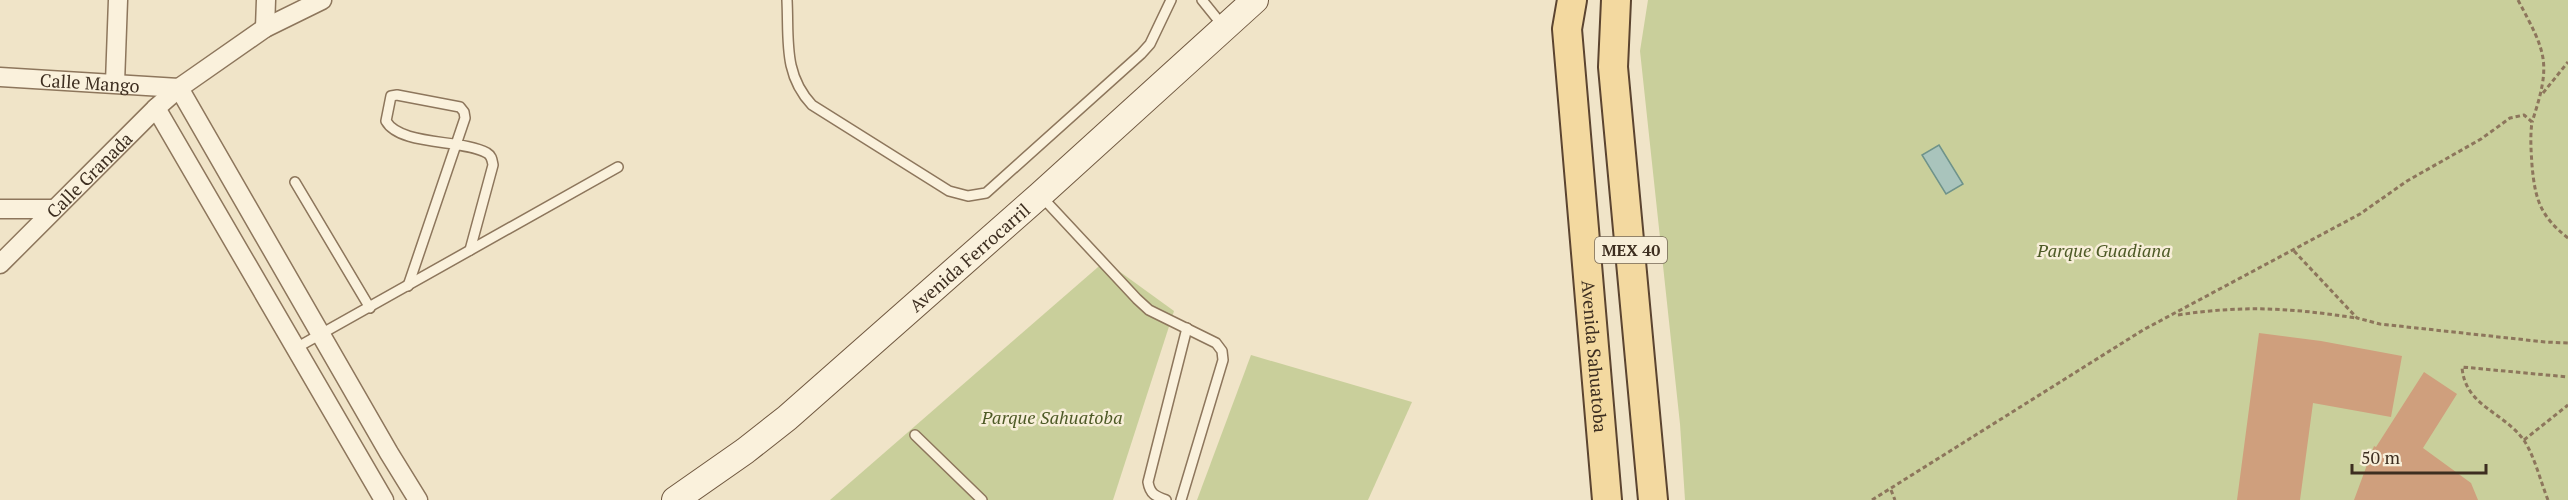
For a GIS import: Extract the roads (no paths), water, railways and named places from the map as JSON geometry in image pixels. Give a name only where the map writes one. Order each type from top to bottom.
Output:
[{"type":"main road","points":[[1562,0],[1567,29]]},
{"type":"main road","name":"Avenida Sahuatoba","points":[[1572,0],[1567,29],[1607,500]]},
{"type":"main road","name":"MEX 40","points":[[1616,0],[1613,67],[1653,500]]},
{"type":"street","points":[[115,83],[118,0]]},
{"type":"street","points":[[265,28],[266,0]]},
{"type":"street","name":"Calle Granada","points":[[0,264],[53,209],[179,88],[265,28],[322,0]]},
{"type":"street","name":"Avenida Ferrocarril","points":[[675,500],[745,452],[787,418],[1040,195],[1255,0]]},
{"type":"street","name":"Calle Mango","points":[[0,77],[179,88]]},
{"type":"street","points":[[179,88],[388,453],[418,500]]},
{"type":"street","points":[[156,108],[384,500]]},
{"type":"street","points":[[0,208],[53,209]]},
{"type":"street","points":[[258,284],[283,269]]},
{"type":"street","points":[[365,466],[388,453]]},
{"type":"lane","points":[[787,0],[792,73],[797,87],[812,105],[949,191],[968,196],[986,193],[1141,54],[1150,44],[1171,0]]},
{"type":"lane","points":[[1202,0],[1224,27]]},
{"type":"lane","points":[[408,286],[457,146],[465,118],[460,107],[397,95],[391,96],[386,121],[389,127],[397,133],[457,146],[487,153],[492,158],[493,165],[470,250]]},
{"type":"lane","points":[[296,348],[618,167]]},
{"type":"lane","points":[[295,182],[369,308]]},
{"type":"lane","points":[[1040,195],[1065,224],[1149,310],[1216,343],[1222,351],[1223,360],[1181,500]]},
{"type":"lane","points":[[1166,500],[1153,496],[1148,482],[1187,328]]},
{"type":"lane","points":[[915,435],[982,500]]},
{"type":"water","points":[[1939,145],[1963,184],[1946,194],[1922,155]]},
{"type":"park label","name":"Parque Guadiana","points":[[2104,250]]},
{"type":"park label","name":"Parque Sahuatoba","points":[[1052,417]]}]
